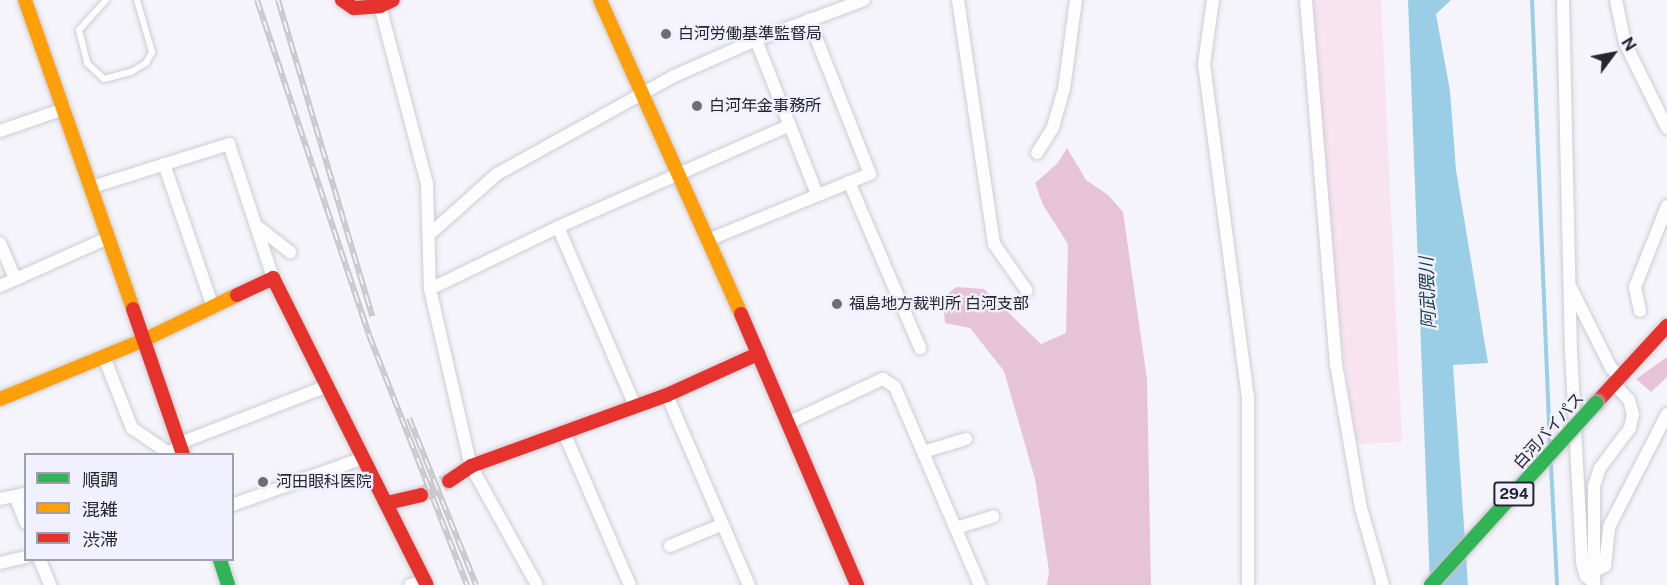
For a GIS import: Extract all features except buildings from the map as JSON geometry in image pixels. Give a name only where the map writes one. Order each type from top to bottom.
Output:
[{"type":"main road","points":[[25,0],[92,186],[181,449]]},
{"type":"main road","points":[[342,0],[354,8],[380,6],[393,0]]},
{"type":"main road","points":[[600,0],[645,92],[857,585]]},
{"type":"main road","points":[[0,399],[144,340],[273,278],[325,387],[387,502],[426,583]]},
{"type":"main road","name":"白河バイパス","points":[[1431,585],[1667,326]]},
{"type":"main road","points":[[449,481],[471,466],[565,435],[668,394],[758,354]]},
{"type":"main road","points":[[387,502],[421,495]]},
{"type":"main road","points":[[220,561],[228,585]]},
{"type":"street","points":[[431,233],[497,174],[645,92],[756,40],[864,0]]},
{"type":"street","points":[[958,0],[994,244],[1027,291]]},
{"type":"street","points":[[1037,153],[1053,127],[1064,89],[1076,0]]},
{"type":"street","points":[[1213,0],[1204,64],[1248,397],[1248,585]]},
{"type":"street","points":[[1306,0],[1336,364],[1361,507],[1381,582]]},
{"type":"street","points":[[1563,0],[1568,77],[1569,284],[1582,563],[1586,576],[1595,580]]},
{"type":"street","points":[[1616,0],[1625,43],[1667,128]]},
{"type":"street","points":[[380,6],[427,184],[431,233],[430,290],[471,466],[537,585]]},
{"type":"street","points":[[708,240],[870,174],[809,20]]},
{"type":"street","points":[[756,40],[817,194]]},
{"type":"street","points":[[0,131],[64,109]]},
{"type":"street","points":[[430,290],[558,227],[790,125]]},
{"type":"street","points":[[92,186],[229,144],[273,278]]},
{"type":"street","points":[[164,164],[213,307]]},
{"type":"street","points":[[849,182],[920,348]]},
{"type":"street","points":[[1640,311],[1635,287],[1667,206]]},
{"type":"street","points":[[257,226],[290,252]]},
{"type":"street","points":[[558,227],[635,406]]},
{"type":"street","points":[[0,286],[108,238]]},
{"type":"street","points":[[0,243],[15,279]]},
{"type":"street","points":[[1569,284],[1617,381],[1629,400],[1633,414],[1630,428],[1600,468],[1594,486],[1595,580]]},
{"type":"street","points":[[104,357],[132,428],[167,452],[181,449],[325,387]]},
{"type":"street","points":[[788,423],[883,380],[895,387],[980,585]]},
{"type":"street","points":[[668,394],[749,585]]},
{"type":"street","points":[[1595,580],[1605,566],[1610,527],[1667,414]]},
{"type":"street","points":[[565,435],[630,585]]},
{"type":"street","points":[[923,452],[966,439]]},
{"type":"street","points":[[234,504],[363,458]]},
{"type":"street","points":[[0,499],[19,495],[24,515]]},
{"type":"street","points":[[956,528],[993,517]]},
{"type":"street","points":[[670,546],[723,524]]},
{"type":"street","points":[[0,563],[24,557]]},
{"type":"street","points":[[40,561],[50,585]]},
{"type":"street","points":[[410,585],[426,583]]},
{"type":"lane","points":[[106,0],[79,30],[87,63],[104,79],[131,72],[146,63],[152,52],[137,0]]},
{"type":"shaded area","points":[[1311,0],[1381,0],[1402,442],[1359,444],[1354,431],[1331,260]]},
{"type":"shaded area","points":[[1067,148],[1086,180],[1108,195],[1123,212],[1147,379],[1151,585],[1047,585],[1049,571],[1035,479],[1004,371],[970,328],[945,323],[943,299],[956,287],[984,289],[1041,344],[1066,333],[1068,244],[1043,205],[1035,183],[1057,164]]},
{"type":"shaded area","points":[[1667,357],[1667,377],[1651,392],[1636,379]]},
{"type":"water","name":"阿武隈川","points":[[1408,0],[1451,0],[1436,14],[1450,91],[1456,170],[1488,363],[1453,365],[1468,585],[1430,585]]},
{"type":"waterway","points":[[1532,0],[1550,443]]},
{"type":"waterway","points":[[1551,465],[1557,585]]},
{"type":"tunnel","points":[[421,495],[449,481]]},
{"type":"railway","points":[[257,0],[369,335],[467,585]]},
{"type":"railway","points":[[278,0],[372,316]]},
{"type":"railway","points":[[409,418],[476,585]]},
{"type":"traffic: fast","points":[[1431,585],[1596,403]]},
{"type":"traffic: fast","points":[[220,561],[228,585]]},
{"type":"traffic: slow","points":[[25,0],[133,309]]},
{"type":"traffic: slow","points":[[600,0],[741,314]]},
{"type":"traffic: slow","points":[[0,399],[144,340],[237,295]]},
{"type":"traffic: jam","points":[[342,0],[354,8],[380,6],[393,0]]},
{"type":"traffic: jam","points":[[237,295],[273,278],[427,585]]},
{"type":"traffic: jam","points":[[133,309],[183,453]]},
{"type":"traffic: jam","points":[[741,314],[857,585]]},
{"type":"traffic: jam","points":[[1596,403],[1667,326]]},
{"type":"traffic: jam","points":[[449,481],[471,466],[667,395],[758,354]]},
{"type":"traffic: jam","points":[[387,503],[421,495]]},
{"type":"place","name":"白河労働基準監督局","points":[[666,34]]},
{"type":"place","name":"白河年金事務所","points":[[697,106]]},
{"type":"place","name":"福島地方裁判所 白河支部","points":[[837,304]]},
{"type":"place","name":"河田眼科医院","points":[[263,482]]}]
